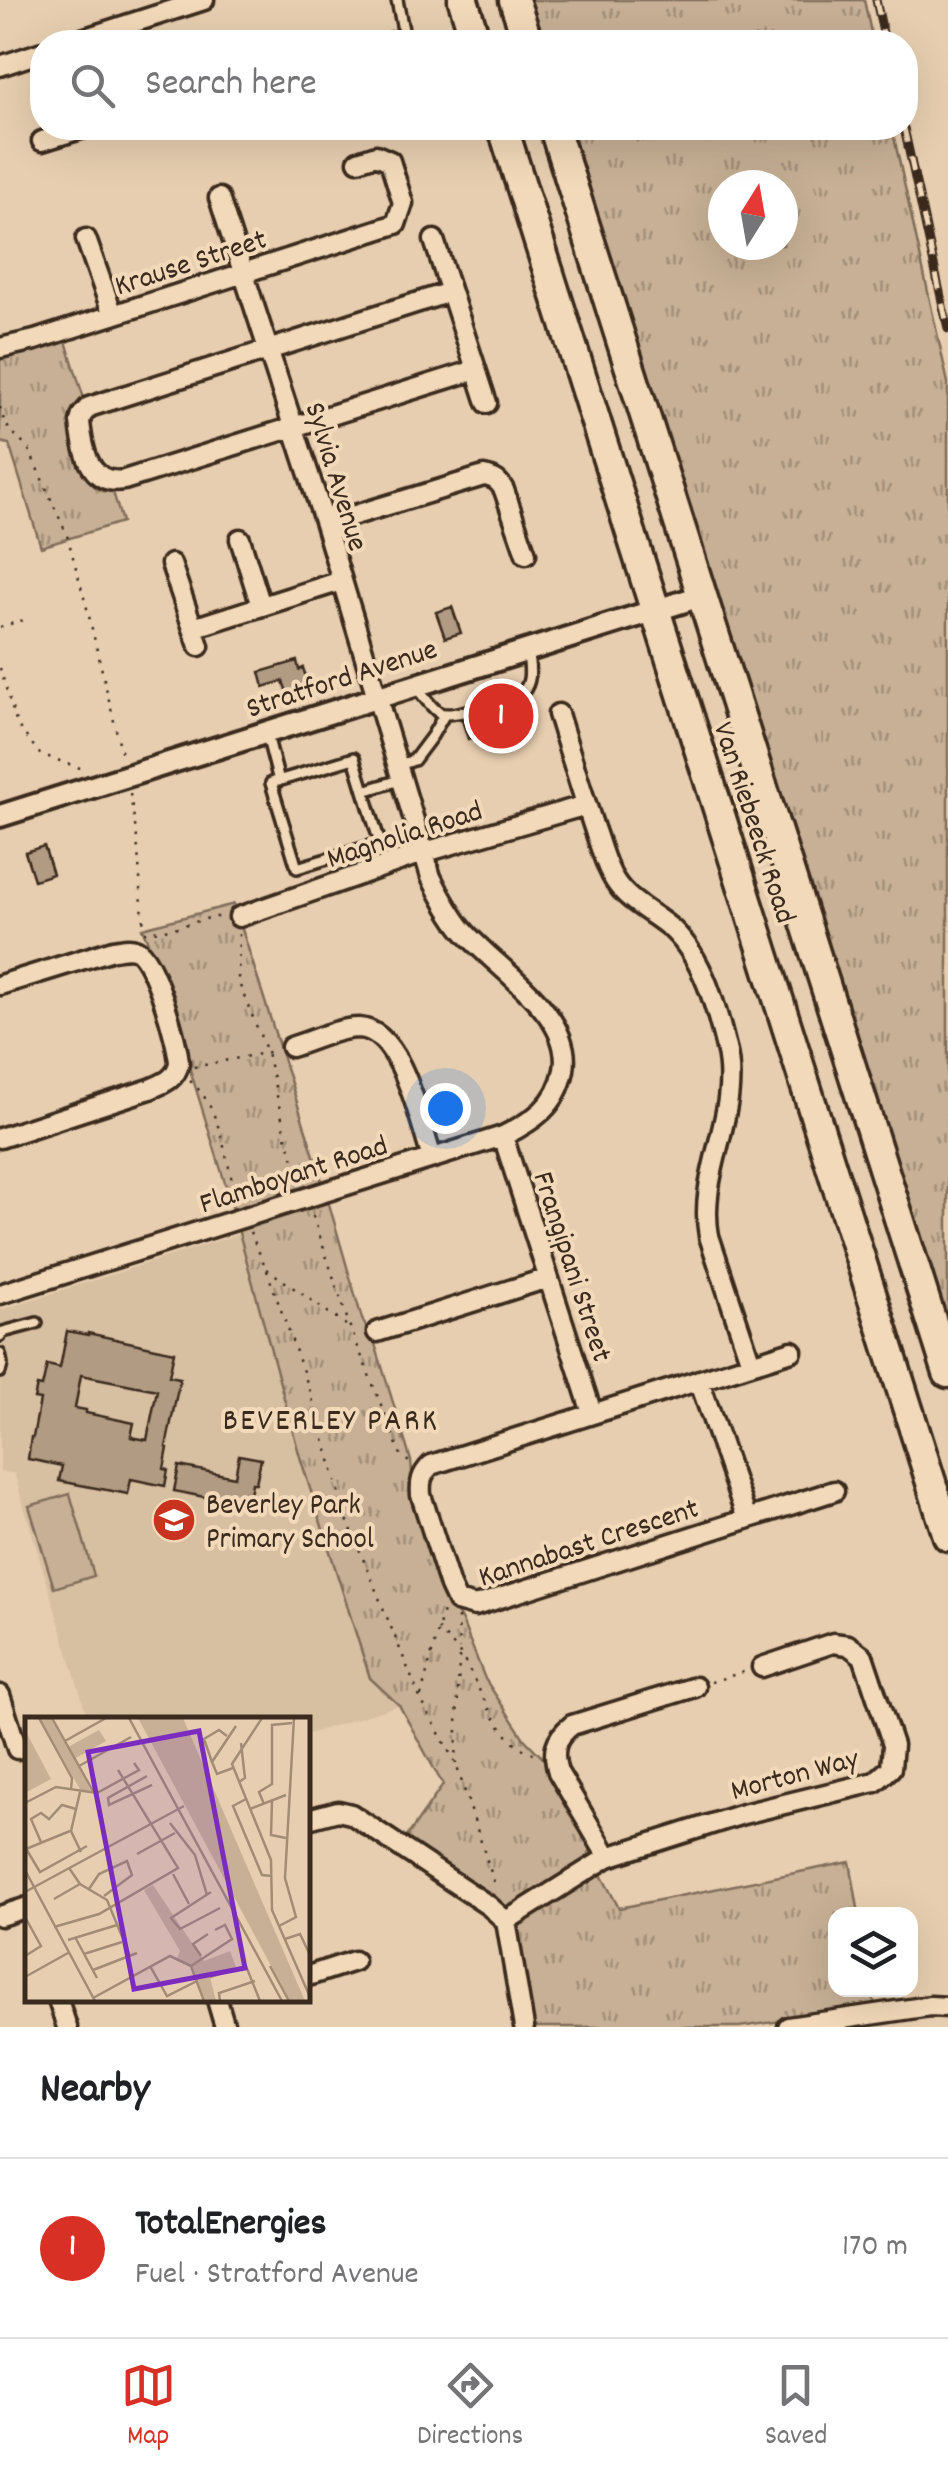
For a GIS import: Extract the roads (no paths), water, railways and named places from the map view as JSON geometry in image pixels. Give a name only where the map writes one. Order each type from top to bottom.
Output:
[{"type":"main road","points":[[463,0],[472,30]]},
{"type":"main road","points":[[514,0],[524,30]]},
{"type":"main road","name":"Van Riebeeck Road","points":[[507,140],[948,1536]]},
{"type":"main road","name":"Van Riebeeck Road","points":[[558,140],[948,1373]]},
{"type":"main road","points":[[837,1178],[883,1167]]},
{"type":"street","points":[[108,30],[181,4],[204,0]]},
{"type":"street","points":[[0,66],[30,56]]},
{"type":"street","name":"Krause Street","points":[[0,348],[396,224],[403,203],[390,161],[376,156],[358,161]]},
{"type":"street","name":"Sylvia Avenue","points":[[219,198],[325,524],[376,697]]},
{"type":"street","points":[[86,239],[113,314]]},
{"type":"street","points":[[434,240],[487,402]]},
{"type":"street","points":[[450,292],[90,407],[80,422],[92,468],[106,481],[124,480],[475,370]]},
{"type":"street","points":[[325,524],[484,476],[493,477],[504,490],[526,554]]},
{"type":"street","points":[[240,539],[260,606]]},
{"type":"street","points":[[171,564],[196,637],[260,606],[342,581]]},
{"type":"street","name":"Stratford Avenue","points":[[0,816],[702,596]]},
{"type":"street","name":"Flamboyant Road","points":[[0,1294],[503,1136],[533,1121],[557,1093],[566,1058],[563,1041],[540,1006],[462,928],[438,890],[422,853],[376,697]]},
{"type":"street","points":[[558,714],[586,806],[615,880],[638,905],[686,944],[704,978],[718,1019],[728,1063],[729,1100],[707,1191],[706,1219],[750,1364]]},
{"type":"street","name":"Magnolia Road","points":[[239,916],[422,853],[586,806]]},
{"type":"street","points":[[0,985],[128,948],[137,950],[146,956],[178,1053],[178,1071],[168,1081],[0,1138]]},
{"type":"street","points":[[292,1047],[347,1030],[374,1031],[394,1051],[402,1068],[432,1158]]},
{"type":"street","name":"Frangipani Street","points":[[503,1136],[592,1413]]},
{"type":"street","points":[[377,1332],[548,1278]]},
{"type":"street","name":"Kannabast Crescent","points":[[792,1351],[431,1465],[423,1473],[421,1496],[454,1593],[475,1606],[834,1491]]},
{"type":"street","points":[[699,1380],[748,1519]]},
{"type":"street","name":"Morton Way","points":[[506,1921],[608,1857],[744,1814],[876,1782],[890,1768],[893,1745],[862,1656],[848,1644],[833,1643],[762,1667]]},
{"type":"street","points":[[608,1857],[558,1772],[554,1758],[561,1734],[572,1726],[695,1687]]},
{"type":"street","points":[[0,1695],[15,1749]]},
{"type":"street","points":[[310,1819],[338,1812],[351,1814],[506,1921],[524,2027]]},
{"type":"street","points":[[0,1916],[25,1908]]},
{"type":"street","points":[[310,1975],[354,1961]]},
{"type":"street","points":[[59,2002],[67,2027]]},
{"type":"street","points":[[222,2002],[225,2027]]},
{"type":"street","points":[[788,2027],[930,2006],[948,2007]]},
{"type":"lane","points":[[397,0],[403,30]]},
{"type":"lane","points":[[415,685],[444,715],[523,692],[530,676],[528,649]]},
{"type":"lane","points":[[364,791],[414,760],[444,715]]},
{"type":"lane","points":[[266,732],[279,780]]},
{"type":"lane","points":[[354,758],[364,791],[380,843],[297,868],[271,783],[354,758]]},
{"type":"lane","points":[[0,1336],[2,1332],[37,1323]]},
{"type":"lane","points":[[0,1354],[0,1372]]},
{"type":"railway","points":[[876,0],[882,30]]},
{"type":"railway","points":[[907,140],[948,329]]},
{"type":"place","name":"TotalEnergies","points":[[501,716]]},
{"type":"place","name":"Beverley Park Primary School","points":[[174,1520]]},
{"type":"district","name":"BEVERLEY PARK","points":[[331,1418]]}]
